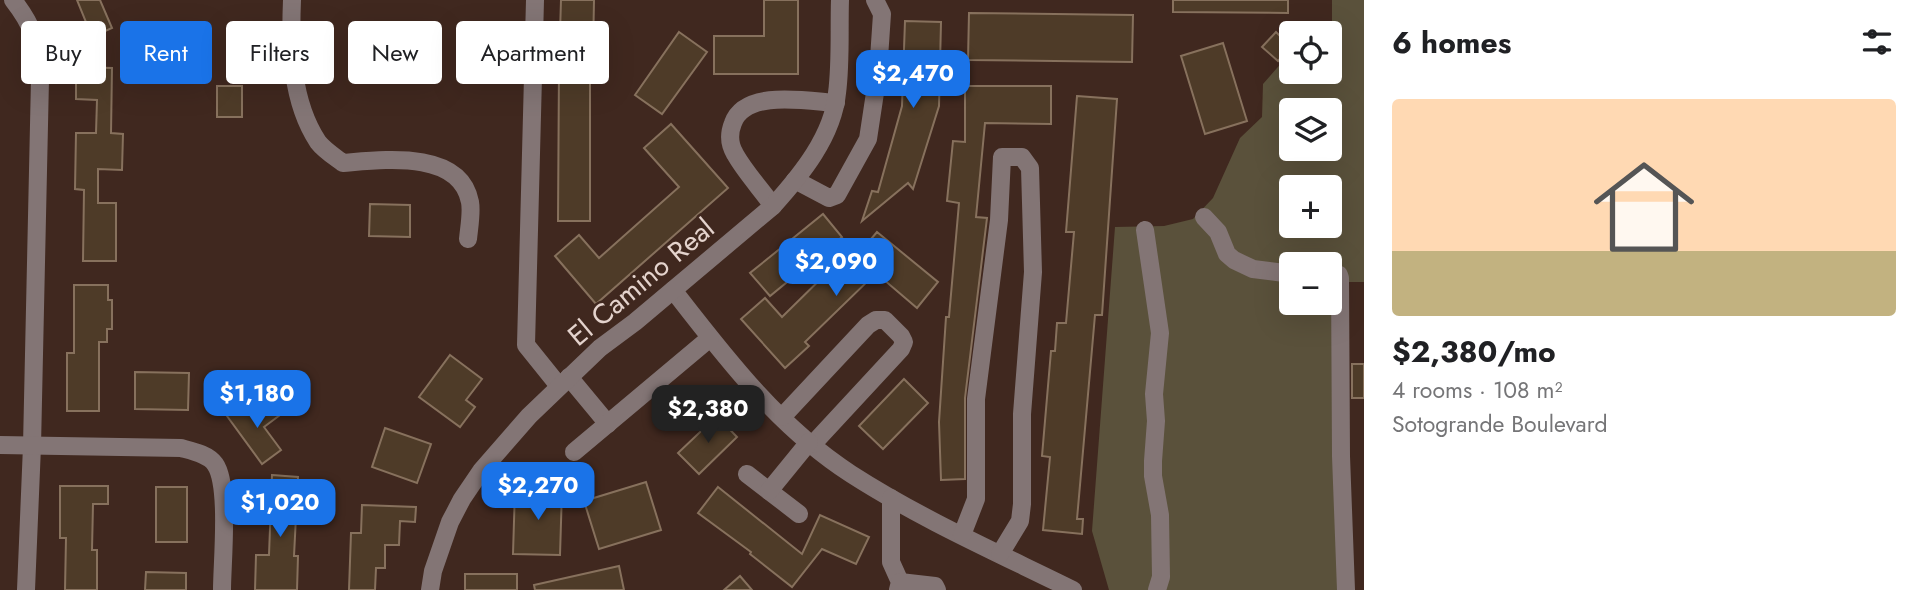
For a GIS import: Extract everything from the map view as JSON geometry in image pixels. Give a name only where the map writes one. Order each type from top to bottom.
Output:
[{"type":"street","points":[[13,0],[26,16],[34,33],[40,79],[26,590]]},
{"type":"street","points":[[292,0],[291,31],[295,80],[304,116],[319,145],[343,163],[408,160],[439,166],[461,181],[470,202],[468,239]]},
{"type":"street","points":[[535,0],[526,345],[608,424]]},
{"type":"street","name":"El Camino Real","points":[[430,590],[433,571],[450,522],[462,499],[481,471],[521,425],[600,348],[773,206],[795,180],[821,141],[836,103],[840,0]]},
{"type":"street","points":[[795,180],[830,198],[837,195],[868,139],[878,73],[882,14],[875,0]]},
{"type":"street","points":[[773,206],[734,153],[730,132],[737,113],[744,107],[768,99],[836,103]]},
{"type":"street","points":[[962,535],[976,499],[976,399],[999,220],[1002,157],[1022,157],[1030,168],[1033,272],[1022,414],[1022,504],[1020,521],[1000,554]]},
{"type":"street","points":[[1204,216],[1218,232],[1227,254],[1240,264],[1279,273]]},
{"type":"street","points":[[1145,230],[1160,334],[1154,394],[1156,421],[1153,461],[1160,515],[1161,577],[1157,590]]},
{"type":"street","points":[[673,290],[737,373],[782,418],[849,473],[891,498],[1068,589]]},
{"type":"street","points":[[1340,315],[1341,456],[1346,590]]},
{"type":"street","points":[[769,491],[901,349],[904,342],[901,336],[885,320],[876,320],[868,325],[782,418]]},
{"type":"street","points":[[574,452],[710,338]]},
{"type":"street","points":[[0,445],[181,448],[197,452],[211,460],[216,465],[223,486],[222,590]]},
{"type":"street","points":[[747,474],[799,514]]},
{"type":"street","points":[[891,498],[891,562],[899,586],[935,586],[937,590]]},
{"type":"shaded area","points":[[1332,0],[1364,0],[1364,282],[1348,282],[1349,590],[1109,590],[1092,531],[1115,227],[1164,226],[1193,219],[1213,198],[1240,138],[1262,117],[1263,84],[1279,66],[1279,84],[1342,84],[1342,21],[1332,21]]},
{"type":"building","points":[[77,0],[100,0],[112,28],[106,31],[106,21],[86,21]]},
{"type":"building","points":[[561,0],[594,0],[594,21],[560,21]]},
{"type":"building","points":[[764,0],[798,0],[798,74],[714,74],[714,36],[764,36]]},
{"type":"building","points":[[1173,0],[1288,0],[1288,13],[1173,12]]},
{"type":"building","points":[[969,13],[1133,15],[1132,62],[968,60]]},
{"type":"building","points":[[905,21],[941,22],[939,106],[913,189],[908,183],[862,221],[872,191],[878,192],[902,106]]},
{"type":"building","points":[[679,32],[707,52],[662,114],[635,95]]},
{"type":"building","points":[[1276,32],[1279,35],[1279,60],[1278,61],[1262,47]]},
{"type":"building","points":[[1223,43],[1247,121],[1205,134],[1181,56]]},
{"type":"building","points":[[106,68],[112,68],[111,133],[123,134],[122,170],[98,169],[98,203],[116,203],[116,261],[83,261],[84,190],[75,189],[76,133],[96,133],[97,100],[76,99],[76,84],[106,84]]},
{"type":"building","points":[[559,84],[590,84],[590,221],[558,221]]},
{"type":"building","points":[[217,86],[242,86],[242,117],[217,117]]},
{"type":"building","points":[[965,86],[1051,86],[1051,124],[985,123],[976,217],[987,218],[965,398],[965,479],[941,480],[939,422],[946,317],[949,317],[959,203],[947,201],[953,141],[965,142]]},
{"type":"building","points":[[1077,96],[1117,99],[1102,315],[1095,315],[1077,519],[1083,519],[1082,534],[1043,530],[1050,457],[1042,456],[1051,351],[1055,351],[1057,323],[1066,323],[1074,232],[1066,232]]},
{"type":"building","points":[[671,124],[728,188],[596,304],[555,256],[579,235],[599,258],[679,187],[644,148]]},
{"type":"building","points":[[370,204],[410,205],[410,237],[369,236]]},
{"type":"building","points":[[823,214],[842,237],[770,296],[750,273]]},
{"type":"building","points":[[877,232],[938,282],[917,308],[876,273],[805,342],[809,346],[785,368],[741,319],[765,298],[782,317],[840,260],[853,274],[860,252]]},
{"type":"building","points":[[74,285],[108,285],[108,300],[112,300],[112,329],[107,329],[107,342],[99,342],[99,411],[67,411],[67,353],[74,353]]},
{"type":"building","points":[[450,355],[482,379],[466,400],[475,407],[460,427],[419,397]]},
{"type":"building","points":[[1352,364],[1364,364],[1364,398],[1352,398]]},
{"type":"building","points":[[135,372],[189,373],[188,410],[135,409]]},
{"type":"building","points":[[904,379],[928,403],[883,449],[859,426]]},
{"type":"building","points":[[270,400],[280,415],[264,427],[281,450],[262,464],[227,416],[243,405],[250,414]]},
{"type":"building","points":[[717,416],[737,437],[699,474],[678,453]]},
{"type":"building","points":[[385,428],[431,444],[417,483],[372,467]]},
{"type":"building","points":[[272,475],[298,477],[294,556],[298,556],[297,590],[255,590],[256,555],[269,555]]},
{"type":"building","points":[[646,482],[661,530],[599,549],[584,501]]},
{"type":"building","points":[[60,486],[108,486],[108,504],[93,504],[92,550],[97,550],[97,590],[65,590],[66,538],[60,538]]},
{"type":"building","points":[[156,487],[187,487],[187,542],[156,542]]},
{"type":"building","points":[[718,487],[802,554],[820,515],[869,537],[856,564],[822,549],[792,587],[750,554],[751,552],[698,513]]},
{"type":"building","points":[[515,489],[562,490],[560,555],[513,554]]},
{"type":"building","points":[[362,505],[416,507],[415,522],[400,521],[399,545],[385,545],[385,568],[376,568],[375,590],[349,590],[351,533],[361,533]]},
{"type":"building","points":[[619,566],[624,590],[535,590],[534,585]]},
{"type":"building","points":[[146,572],[186,573],[186,590],[145,590]]},
{"type":"building","points":[[465,574],[517,574],[517,590],[465,590]]},
{"type":"building","points":[[740,576],[752,590],[724,590]]}]
